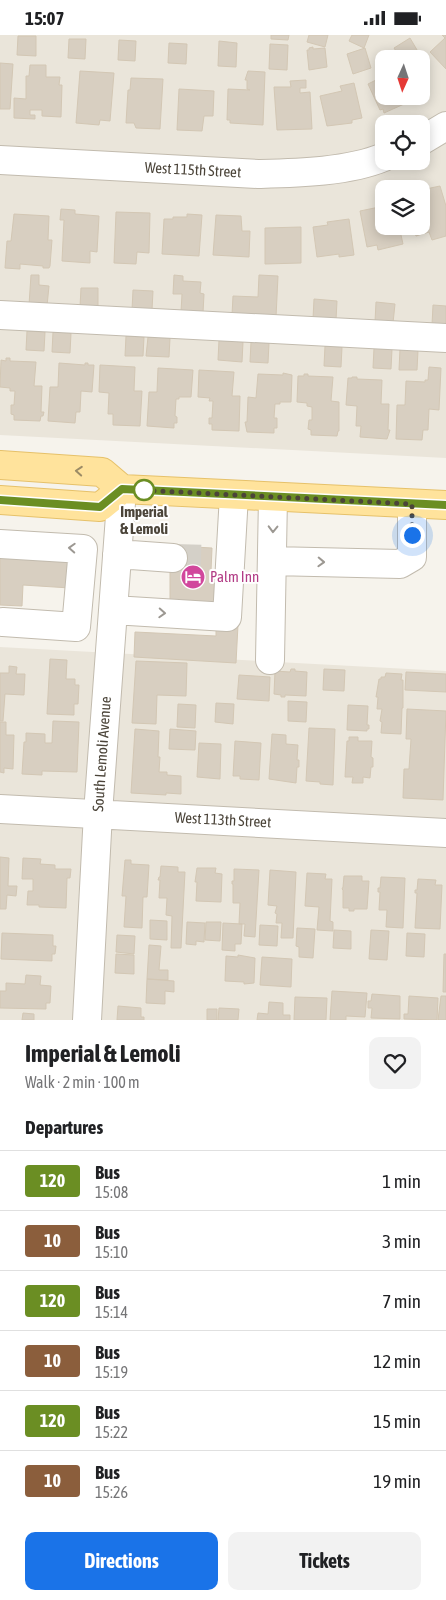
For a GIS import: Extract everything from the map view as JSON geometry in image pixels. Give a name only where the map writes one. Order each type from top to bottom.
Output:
[{"type":"main road","points":[[0,465],[102,472],[122,489],[446,505]]},
{"type":"main road","points":[[0,500],[100,507],[122,489]]},
{"type":"street","points":[[430,136],[446,126]]},
{"type":"street","name":"West 115th Street","points":[[0,161],[258,174],[301,173],[340,168],[375,159]]},
{"type":"street","points":[[0,315],[446,338]]},
{"type":"street","name":"South Lemoli Avenue","points":[[87,1020],[98,813],[122,489]]},
{"type":"street","points":[[3,622],[76,627],[113,609],[227,617],[221,560],[234,495]]},
{"type":"street","points":[[270,660],[273,497]]},
{"type":"street","points":[[272,561],[400,565],[412,557],[412,504]]},
{"type":"street","points":[[0,545],[83,549],[76,627]]},
{"type":"street","points":[[118,554],[173,557]]},
{"type":"street","points":[[81,587],[113,609]]},
{"type":"street","name":"West 113th Street","points":[[0,809],[446,833]]},
{"type":"shaded area","points":[[0,35],[446,35],[446,458],[0,435]]},
{"type":"shaded area","points":[[0,647],[446,671],[446,1020],[0,1020]]},
{"type":"building","points":[[271,35],[289,35],[288,40],[271,39]]},
{"type":"building","points":[[309,35],[328,35],[325,47],[307,42]]},
{"type":"building","points":[[352,35],[369,35],[364,48],[349,41]]},
{"type":"building","points":[[442,35],[446,35],[446,69],[430,52],[445,38]]},
{"type":"building","points":[[18,36],[36,36],[36,56],[17,55]]},
{"type":"building","points":[[410,38],[417,50],[395,50],[394,48]]},
{"type":"building","points":[[69,39],[86,39],[85,59],[68,58]]},
{"type":"building","points":[[119,40],[136,41],[135,61],[118,60]]},
{"type":"building","points":[[219,41],[237,43],[236,67],[218,66]]},
{"type":"building","points":[[169,43],[187,44],[186,64],[168,63]]},
{"type":"building","points":[[270,44],[288,45],[287,70],[269,69]]},
{"type":"building","points":[[313,47],[313,49],[325,48],[327,67],[309,70],[307,50]]},
{"type":"building","points":[[365,48],[371,68],[353,74],[347,54]]},
{"type":"building","points":[[0,63],[13,64],[10,109],[0,109]]},
{"type":"building","points":[[30,65],[46,65],[46,77],[60,77],[59,85],[62,85],[61,117],[42,116],[42,110],[30,110],[30,115],[35,115],[35,119],[14,118],[14,98],[26,99],[26,76],[29,76]]},
{"type":"building","points":[[80,71],[114,73],[110,121],[100,120],[99,125],[76,123]]},
{"type":"building","points":[[248,71],[265,72],[263,125],[230,123],[230,120],[227,120],[228,89],[250,90],[247,89],[247,80],[245,80]]},
{"type":"building","points":[[131,78],[163,79],[160,129],[136,128],[134,123],[126,123],[128,90],[130,90]]},
{"type":"building","points":[[306,80],[306,88],[300,88],[300,93],[310,92],[312,129],[277,130],[274,87],[291,87],[290,81]]},
{"type":"building","points":[[375,80],[375,99],[368,84]]},
{"type":"building","points":[[354,83],[362,118],[352,120],[352,123],[327,126],[320,96],[342,91],[340,86]]},
{"type":"building","points":[[179,89],[214,91],[213,116],[204,116],[202,131],[177,130]]},
{"type":"building","points":[[378,105],[402,105],[384,113],[383,109],[380,110]]},
{"type":"building","points":[[440,186],[446,206],[446,236],[432,240],[430,235],[430,188]]},
{"type":"building","points":[[375,208],[375,235],[401,235],[403,244],[378,250],[377,245],[367,247],[360,211]]},
{"type":"building","points":[[61,209],[75,210],[75,214],[99,216],[97,252],[90,251],[90,263],[62,261],[64,220],[60,220]]},
{"type":"building","points":[[116,212],[150,213],[149,253],[137,252],[136,264],[114,263]]},
{"type":"building","points":[[14,214],[49,216],[48,240],[52,240],[49,268],[20,264],[20,269],[5,268],[7,241],[11,241]]},
{"type":"building","points":[[187,214],[202,215],[199,256],[162,254],[164,219],[187,217]]},
{"type":"building","points":[[216,215],[241,216],[242,231],[250,231],[249,257],[213,255]]},
{"type":"building","points":[[349,219],[354,255],[339,257],[339,254],[317,257],[313,227],[328,225],[327,222]]},
{"type":"building","points":[[301,227],[301,263],[265,264],[265,228]]},
{"type":"building","points":[[31,275],[39,275],[39,285],[49,286],[47,306],[29,305]]},
{"type":"building","points":[[174,275],[183,276],[183,281],[201,282],[200,293],[204,294],[203,313],[181,312],[182,294],[173,294]]},
{"type":"building","points":[[259,275],[278,276],[276,317],[232,315],[233,296],[258,297]]},
{"type":"building","points":[[81,288],[98,288],[98,308],[80,307]]},
{"type":"building","points":[[133,290],[153,291],[152,310],[132,310]]},
{"type":"building","points":[[314,299],[337,301],[336,320],[313,319]]},
{"type":"building","points":[[376,302],[395,304],[393,323],[375,322]]},
{"type":"building","points":[[433,305],[446,306],[446,326],[432,325]]},
{"type":"building","points":[[27,331],[45,332],[44,351],[26,350]]},
{"type":"building","points":[[53,332],[71,333],[70,353],[52,352]]},
{"type":"building","points":[[126,336],[144,337],[143,356],[125,356]]},
{"type":"building","points":[[148,337],[170,338],[169,357],[146,356]]},
{"type":"building","points":[[219,340],[243,342],[242,362],[218,360]]},
{"type":"building","points":[[251,342],[269,343],[268,363],[250,362]]},
{"type":"building","points":[[325,346],[342,347],[341,367],[324,366]]},
{"type":"building","points":[[374,348],[392,349],[391,369],[373,368]]},
{"type":"building","points":[[400,349],[418,350],[417,370],[399,370]]},
{"type":"building","points":[[6,358],[10,358],[10,361],[36,362],[34,386],[42,386],[41,412],[44,412],[40,421],[14,420],[14,415],[11,414],[11,405],[14,405],[15,391],[10,391],[10,388],[0,387],[1,360],[6,361]]},
{"type":"building","points":[[59,363],[85,365],[85,363],[88,363],[88,365],[94,365],[92,392],[81,391],[80,412],[76,412],[75,423],[48,421],[50,387],[58,387]]},
{"type":"building","points":[[100,365],[135,367],[134,391],[142,391],[140,426],[113,425],[113,414],[108,414],[109,393],[99,392]]},
{"type":"building","points":[[429,367],[441,368],[439,410],[429,409],[428,430],[423,430],[422,440],[396,439],[397,405],[405,405],[406,381],[425,382],[425,380],[428,380]]},
{"type":"building","points":[[158,368],[193,370],[191,397],[179,397],[179,399],[176,399],[175,416],[177,417],[177,423],[174,423],[174,428],[147,426],[149,392],[157,392]]},
{"type":"building","points":[[199,370],[234,372],[232,396],[240,396],[239,431],[212,430],[209,418],[212,418],[213,401],[209,401],[210,398],[198,397]]},
{"type":"building","points":[[283,373],[292,375],[291,402],[275,404],[274,418],[277,418],[277,428],[274,428],[274,433],[247,432],[245,422],[247,422],[248,397],[256,398],[258,374],[283,375]]},
{"type":"building","points":[[304,374],[308,374],[308,376],[333,377],[331,401],[339,402],[339,431],[337,436],[311,435],[311,430],[308,429],[309,420],[312,420],[312,407],[307,406],[307,403],[297,402],[298,376],[304,376]]},
{"type":"building","points":[[348,378],[382,380],[381,404],[389,404],[388,430],[390,430],[387,439],[360,437],[361,426],[356,426],[357,406],[346,405]]},
{"type":"building","name":"Palm Inn","points":[[177,546],[212,548],[211,571],[215,571],[214,608],[170,606],[170,571]]},
{"type":"building","points":[[0,556],[72,560],[70,588],[23,585],[22,606],[0,605]]},
{"type":"building","points":[[216,623],[238,625],[236,663],[134,657],[135,632],[216,636]]},
{"type":"building","points":[[50,659],[67,660],[66,679],[75,679],[75,685],[79,685],[78,704],[74,704],[74,715],[47,714]]},
{"type":"building","points":[[136,661],[187,663],[186,696],[157,695],[156,724],[132,723]]},
{"type":"building","points":[[9,666],[17,667],[16,674],[25,674],[24,695],[5,694],[3,721],[0,721],[0,673],[9,673]]},
{"type":"building","points":[[291,669],[307,672],[306,696],[285,695],[285,697],[281,697],[281,695],[274,694],[275,671],[290,672]]},
{"type":"building","points":[[324,669],[345,670],[344,691],[323,690]]},
{"type":"building","points":[[406,672],[446,674],[446,692],[405,690]]},
{"type":"building","points":[[386,673],[402,674],[403,708],[401,734],[381,733],[382,709],[377,709],[378,697],[376,697],[379,679],[385,677]]},
{"type":"building","points":[[239,675],[270,677],[269,701],[237,699]]},
{"type":"building","points":[[288,701],[307,702],[306,722],[288,721]]},
{"type":"building","points":[[216,703],[234,704],[233,724],[215,722]]},
{"type":"building","points":[[178,704],[196,705],[195,728],[177,727]]},
{"type":"building","points":[[348,705],[368,706],[367,725],[369,725],[369,729],[367,731],[347,730]]},
{"type":"building","points":[[407,709],[446,711],[443,800],[403,798],[404,769],[409,769],[411,739],[406,739]]},
{"type":"building","points":[[53,721],[79,722],[77,772],[42,771],[42,775],[22,774],[26,733],[45,734],[45,743],[52,743]]},
{"type":"building","points":[[0,722],[6,722],[6,735],[14,735],[13,769],[4,768],[4,773],[0,772]]},
{"type":"building","points":[[309,728],[335,729],[333,785],[306,781]]},
{"type":"building","points":[[135,729],[159,731],[159,772],[167,772],[167,775],[181,776],[181,794],[131,793]]},
{"type":"building","points":[[170,729],[196,731],[195,750],[169,749]]},
{"type":"building","points":[[272,734],[286,735],[286,744],[298,745],[297,760],[299,760],[299,767],[297,767],[296,783],[269,779]]},
{"type":"building","points":[[349,737],[358,737],[358,741],[372,741],[371,757],[373,758],[373,767],[371,767],[370,778],[363,777],[363,783],[352,783],[353,777],[345,777],[347,741],[349,741]]},
{"type":"building","points":[[235,741],[261,743],[259,780],[240,779],[240,776],[233,776]]},
{"type":"building","points":[[199,743],[221,744],[220,779],[197,777]]},
{"type":"building","points":[[0,857],[9,858],[8,886],[17,886],[16,896],[7,895],[6,909],[0,909]]},
{"type":"building","points":[[23,858],[41,859],[40,864],[55,865],[55,869],[71,869],[70,878],[67,878],[66,908],[27,905],[28,891],[33,891],[33,879],[22,879]]},
{"type":"building","points":[[125,860],[131,860],[131,864],[149,865],[147,897],[143,897],[142,928],[124,927],[126,896],[122,896]]},
{"type":"building","points":[[161,866],[178,867],[178,872],[185,872],[181,948],[171,948],[172,916],[166,915],[167,898],[159,898],[160,880],[158,880]]},
{"type":"building","points":[[197,868],[216,868],[215,873],[222,874],[221,902],[196,901],[197,882],[195,882]]},
{"type":"building","points":[[234,869],[259,870],[255,937],[244,936],[245,924],[239,924],[240,903],[233,903],[232,881],[234,881]]},
{"type":"building","points":[[270,870],[296,872],[293,938],[281,938],[282,923],[276,923],[277,914],[275,913],[277,906],[268,905]]},
{"type":"building","points":[[307,873],[326,874],[325,879],[332,879],[330,921],[333,922],[333,931],[317,930],[319,907],[305,906]]},
{"type":"building","points":[[344,876],[362,876],[362,881],[369,881],[367,909],[349,911],[349,908],[343,908],[342,889]]},
{"type":"building","points":[[381,877],[405,878],[403,928],[386,927],[387,910],[379,910],[380,892],[378,892],[378,888],[380,888]]},
{"type":"building","points":[[418,879],[436,880],[435,885],[442,885],[440,929],[415,928],[417,893],[415,893],[415,890],[417,890]]},
{"type":"building","points":[[150,920],[167,921],[167,940],[150,939]]},
{"type":"building","points":[[187,922],[205,923],[204,942],[196,941],[196,945],[186,944]]},
{"type":"building","points":[[206,922],[221,922],[220,941],[205,940]]},
{"type":"building","points":[[223,923],[242,924],[241,944],[235,944],[235,951],[222,950]]},
{"type":"building","points":[[260,925],[278,926],[277,946],[259,945]]},
{"type":"building","points":[[297,928],[315,929],[313,958],[299,957],[299,947],[296,946]]},
{"type":"building","points":[[334,930],[351,931],[351,949],[333,948]]},
{"type":"building","points":[[371,930],[389,931],[387,960],[369,959]]},
{"type":"building","points":[[2,933],[53,935],[53,946],[56,946],[55,954],[52,954],[52,961],[1,959]]},
{"type":"building","points":[[407,933],[425,934],[424,957],[406,956]]},
{"type":"building","points":[[117,935],[135,936],[134,954],[116,952]]},
{"type":"building","points":[[149,945],[161,946],[159,970],[168,970],[168,980],[147,979]]},
{"type":"building","points":[[116,954],[134,955],[134,974],[115,973]]},
{"type":"building","points":[[444,954],[446,954],[446,992],[443,992]]},
{"type":"building","points":[[238,955],[255,958],[254,983],[244,984],[244,982],[225,981],[226,956],[238,957]]},
{"type":"building","points":[[262,957],[292,959],[291,987],[260,985]]},
{"type":"building","points":[[26,975],[41,976],[40,985],[51,986],[50,1003],[46,1003],[46,1009],[0,1008],[0,991],[6,991],[6,983],[25,984]]},
{"type":"building","points":[[147,979],[174,981],[174,992],[165,991],[165,1004],[146,1003]]},
{"type":"building","points":[[332,991],[367,993],[365,1017],[346,1016],[346,1020],[330,1020]]},
{"type":"building","points":[[372,994],[400,996],[400,1019],[371,1018],[372,1008],[368,1008],[368,1001],[371,1001]]},
{"type":"building","points":[[409,996],[438,998],[437,1020],[404,1019],[404,1014],[408,1014]]},
{"type":"building","points":[[441,996],[446,996],[446,1020],[438,1020]]},
{"type":"building","points":[[295,997],[327,998],[326,1020],[294,1020]]},
{"type":"building","points":[[269,1002],[283,1003],[283,1015],[290,1015],[290,1020],[257,1020],[258,1013],[268,1014]]},
{"type":"building","points":[[118,1006],[141,1008],[141,1017],[144,1017],[144,1020],[117,1020]]},
{"type":"building","points":[[219,1008],[239,1009],[238,1020],[218,1020]]},
{"type":"building","points":[[207,1009],[217,1009],[217,1020],[207,1020]]},
{"type":"building","points":[[23,1013],[34,1014],[34,1020],[22,1020]]},
{"type":"tunnel","points":[[173,558],[211,559]]},
{"type":"bus line","name":"120","points":[[0,500],[100,507],[122,489],[446,505]]},
{"type":"place","name":"Imperial & Lemoli","points":[[144,490]]},
{"type":"place","name":"Palm Inn","points":[[193,577]]},
{"type":"route","points":[[144,490],[140,490],[412,504],[412,535]]}]
